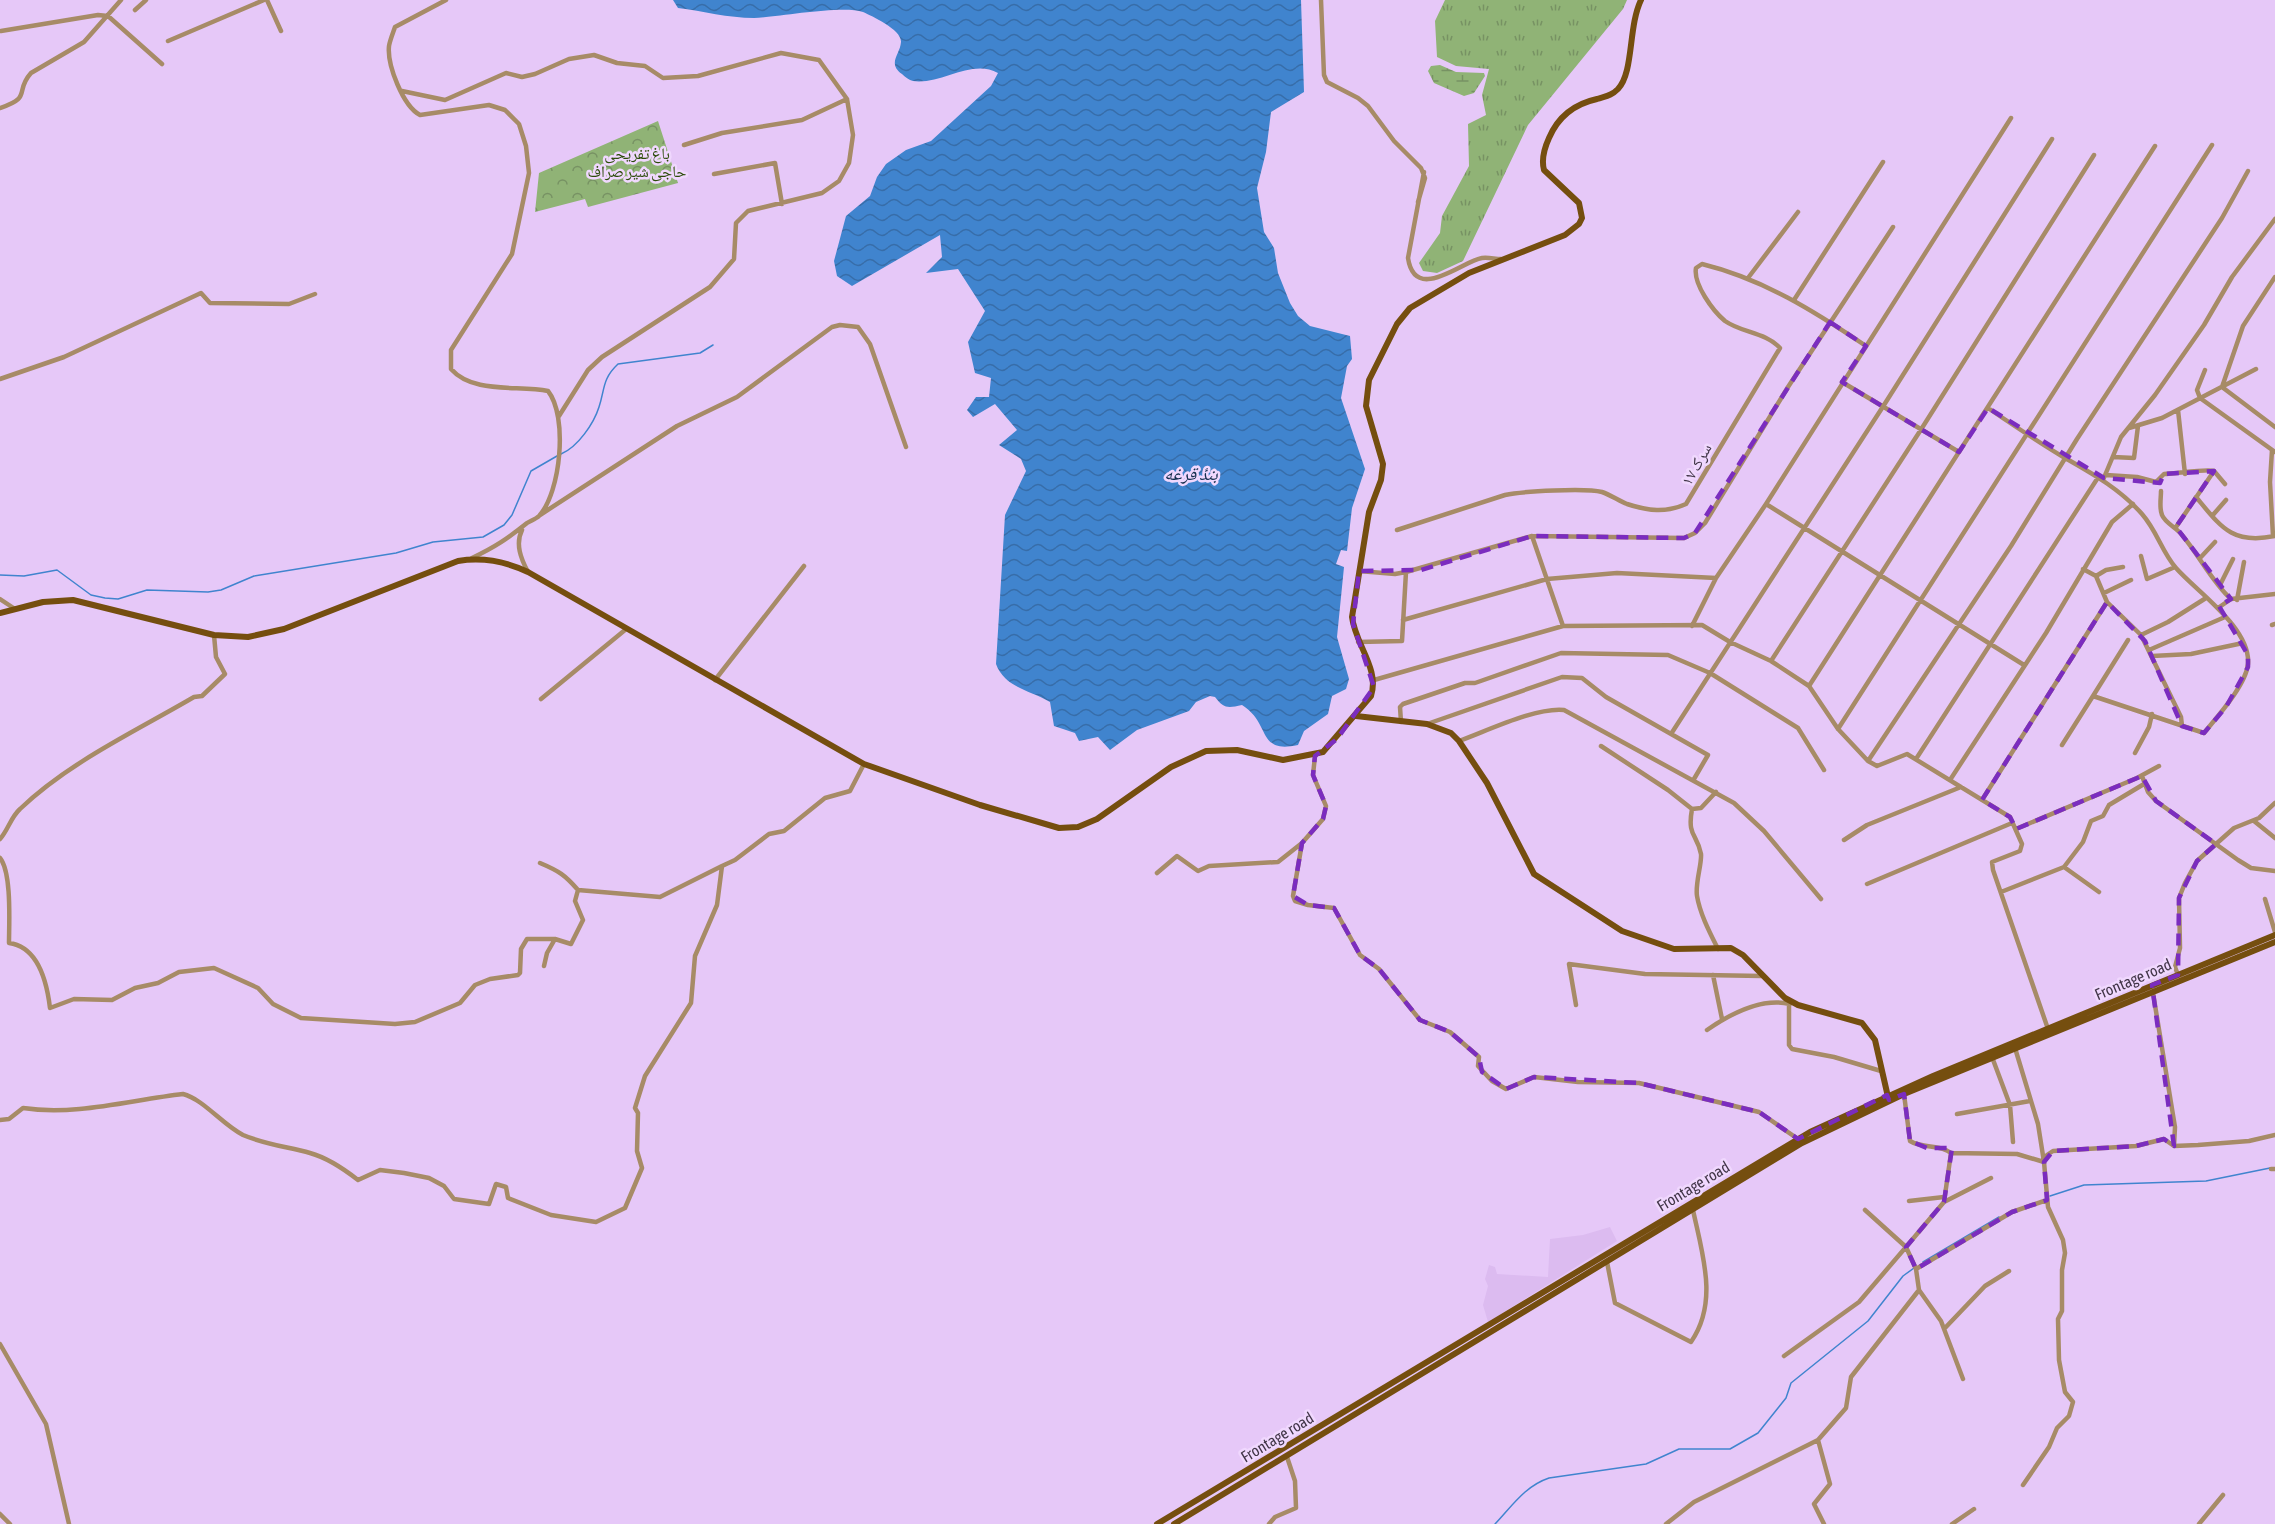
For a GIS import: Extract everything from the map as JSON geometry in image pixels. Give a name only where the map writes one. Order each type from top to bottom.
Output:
[{"type":"main road","points":[[0,614],[53,600],[73,600],[214,635],[237,637],[273,633],[447,565],[469,559],[495,560],[528,572],[625,630],[864,764],[980,805],[1049,825],[1069,828],[1097,819],[1177,764],[1206,751],[1237,750],[1283,759],[1315,756],[1330,747],[1356,716],[1371,696],[1374,680],[1358,642],[1352,617],[1369,512],[1381,480],[1383,464],[1366,406],[1369,380],[1397,324],[1410,308],[1469,273],[1565,235],[1579,224],[1582,218],[1579,203],[1544,170],[1543,154],[1554,127],[1563,116],[1583,104],[1610,96],[1619,88],[1628,67],[1632,24],[1641,0]]},
{"type":"main road","points":[[1356,716],[1427,724],[1451,733],[1459,741],[1487,783],[1534,874],[1612,925],[1640,939],[1674,949],[1731,948],[1785,998],[1798,1005],[1862,1023],[1875,1040],[1888,1098],[1904,1094],[2049,1032],[2153,993],[2275,942]]},
{"type":"main road","name":"Frontage road","points":[[1157,1524],[1800,1141],[1888,1098],[2049,1032],[2275,933]]},
{"type":"main road","points":[[1174,1524],[1693,1210],[1800,1141]]},
{"type":"street","points":[[0,108],[17,102],[22,97],[26,79],[31,74],[84,42],[121,0]]},
{"type":"street","points":[[135,10],[146,0]]},
{"type":"street","points":[[168,41],[265,0],[281,31]]},
{"type":"street","points":[[446,0],[395,27],[389,46],[392,72],[412,111],[420,115],[489,105],[505,110],[519,124],[526,146],[529,173],[512,254],[451,350],[451,369],[460,379],[471,384],[548,391],[556,401],[559,416],[558,465],[550,495],[539,515]]},
{"type":"street","points":[[1321,0],[1324,75],[1327,82],[1358,98],[1368,106],[1394,141],[1424,172],[1424,188],[1418,202],[1408,258],[1409,268],[1429,279],[1442,277],[1480,258],[1504,259]]},
{"type":"street","points":[[1,31],[98,15],[108,16],[162,64]]},
{"type":"street","points":[[402,92],[445,100],[506,73],[522,77],[535,74],[569,59],[581,57],[594,56],[617,63],[645,66],[663,78],[698,76],[781,53],[819,60],[847,99],[853,135],[849,163],[839,181],[822,193],[748,211],[736,223],[734,259],[710,286],[602,357],[588,370],[559,416]]},
{"type":"street","points":[[684,146],[722,133],[802,120],[847,99]]},
{"type":"street","points":[[1692,626],[1716,578],[1766,504],[2011,118]]},
{"type":"street","points":[[1671,734],[1884,405],[2052,139]]},
{"type":"street","points":[[1838,729],[2212,145]]},
{"type":"street","points":[[1809,686],[1883,575],[2155,146]]},
{"type":"street","points":[[1770,661],[1922,428],[2094,155]]},
{"type":"street","points":[[1794,300],[1882,162]]},
{"type":"street","points":[[714,174],[775,163],[782,204]]},
{"type":"street","points":[[1868,761],[1960,624],[2222,218],[2248,171]]},
{"type":"street","points":[[1798,212],[1748,278],[1794,300],[1866,346]]},
{"type":"street","points":[[1916,759],[2103,477],[2121,437],[2204,325],[2232,277],[2275,219]]},
{"type":"street","points":[[1359,571],[1395,574],[1406,572],[1532,536],[1684,538],[1695,533],[1706,523],[1830,322],[1893,227]]},
{"type":"street","name":"سرک ۱۷","points":[[1397,530],[1523,491],[1600,492],[1628,504],[1657,511],[1670,511],[1686,504],[1780,348],[1759,333],[1726,322],[1696,281],[1696,268],[1702,264],[1748,278]]},
{"type":"street","points":[[2222,387],[2243,326],[2275,277]]},
{"type":"street","points":[[0,379],[64,357],[201,293],[210,303],[239,304],[289,304],[315,294]]},
{"type":"street","points":[[469,559],[507,541],[539,515],[677,426],[737,397],[832,327],[840,325],[858,327],[870,344],[906,447]]},
{"type":"street","points":[[2129,428],[2178,410],[2256,369]]},
{"type":"street","points":[[2196,497],[2212,516],[2239,538],[2252,540],[2274,536],[2270,482],[2274,451],[2200,398],[2197,390],[2205,370]]},
{"type":"street","points":[[1842,382],[1884,405],[1959,452]]},
{"type":"street","points":[[2222,387],[2275,427]]},
{"type":"street","points":[[1988,408],[2065,458],[2103,477],[2133,504],[2156,530],[2175,567],[2225,616],[2248,655],[2248,667],[2226,707],[2204,733],[2093,696]]},
{"type":"street","points":[[2178,410],[2186,474]]},
{"type":"street","points":[[2113,457],[2134,458],[2138,426]]},
{"type":"street","points":[[2103,477],[2137,477],[2156,482],[2164,474],[2186,474],[2208,468],[2214,471],[2225,484]]},
{"type":"street","points":[[2176,527],[2214,471]]},
{"type":"street","points":[[2161,491],[2161,514],[2165,520],[2176,527],[2220,585],[2234,599]]},
{"type":"street","points":[[2212,516],[2226,500]]},
{"type":"street","points":[[1766,504],[2024,665]]},
{"type":"street","points":[[1950,780],[2056,616],[2112,522],[2133,504]]},
{"type":"street","points":[[528,523],[521,530],[519,541],[520,557],[528,572]]},
{"type":"street","points":[[1532,536],[1563,626]]},
{"type":"street","points":[[2201,557],[2215,542]]},
{"type":"street","points":[[2141,556],[2147,579],[2175,567]]},
{"type":"street","points":[[2220,585],[2233,558]]},
{"type":"street","points":[[2234,599],[2244,562]]},
{"type":"street","points":[[716,680],[804,566]]},
{"type":"street","points":[[2096,576],[2106,570],[2123,567]]},
{"type":"street","points":[[2083,568],[2096,576],[2107,602],[2140,635],[2152,656],[2182,726]]},
{"type":"street","points":[[1358,642],[1402,641],[1406,572]]},
{"type":"street","points":[[1403,620],[1547,579],[1617,573],[1716,578]]},
{"type":"street","points":[[2104,592],[2131,580]]},
{"type":"street","points":[[2218,608],[2234,599],[2275,594]]},
{"type":"street","points":[[2140,635],[2168,622],[2206,598]]},
{"type":"street","points":[[0,599],[15,609]]},
{"type":"street","points":[[1982,800],[2107,602]]},
{"type":"street","points":[[2149,650],[2225,616]]},
{"type":"street","points":[[1374,680],[1563,626],[1702,625],[1730,642],[1770,661],[1809,686],[1838,729],[1868,761],[1877,766],[1907,754],[2010,817],[2022,844],[2020,851],[1992,862],[2049,1032]]},
{"type":"street","points":[[541,699],[625,630]]},
{"type":"street","points":[[0,839],[17,811],[80,764],[194,697],[202,696],[225,674],[216,657],[214,635]]},
{"type":"street","points":[[2062,745],[2128,640]]},
{"type":"street","points":[[2152,656],[2191,654],[2243,643]]},
{"type":"street","points":[[1401,722],[1400,706],[1403,704],[1465,683],[1475,683],[1561,653],[1668,655],[1710,673],[1798,728],[1824,770]]},
{"type":"street","points":[[1427,724],[1562,676],[1581,678],[1606,697],[1708,755],[1694,779]]},
{"type":"street","points":[[1459,741],[1535,714],[1555,709],[1564,710],[1694,779],[1734,804],[1764,831],[1821,899]]},
{"type":"street","points":[[2135,753],[2149,727],[2152,714]]},
{"type":"street","points":[[1601,746],[1668,790],[1692,809],[1701,808],[1716,792]]},
{"type":"street","points":[[1156,873],[1178,856],[1198,871],[1209,866],[1278,862],[1302,843],[1323,819],[1326,806],[1314,775],[1315,756]]},
{"type":"street","points":[[578,890],[660,897],[735,860],[769,834],[784,831],[825,798],[850,791],[864,764]]},
{"type":"street","points":[[2016,829],[2142,776],[2159,766]]},
{"type":"street","points":[[2142,776],[2144,784],[2156,801],[2216,844],[2251,868],[2275,871]]},
{"type":"street","points":[[2001,892],[2064,867],[2083,842],[2091,821],[2103,816],[2109,805],[2144,784]]},
{"type":"street","points":[[1844,840],[1867,825],[1961,787]]},
{"type":"street","points":[[2178,975],[2175,967],[2180,948],[2179,898],[2198,861],[2234,828],[2254,821],[2275,803]]},
{"type":"street","points":[[1692,809],[1690,824],[1701,859],[1698,866],[1697,896],[1718,950]]},
{"type":"street","points":[[2254,821],[2275,838]]},
{"type":"street","points":[[1868,884],[2012,823]]},
{"type":"street","points":[[1302,843],[1293,896],[1295,901],[1334,908],[1360,955],[1379,969],[1420,1020],[1450,1032],[1479,1057],[1478,1066],[1492,1082],[1506,1089],[1541,1077],[1566,1081],[1632,1082],[1664,1087],[1759,1112],[1800,1141]]},
{"type":"street","points":[[0,858],[4,863],[8,896],[9,943],[27,951],[43,971],[50,1008],[74,999],[112,1000],[135,988],[158,983],[179,972],[214,968],[258,988],[273,1004],[301,1018],[326,1021],[360,1020],[384,1024],[415,1022],[460,1003],[475,985],[490,979],[518,975],[520,973],[520,949],[527,939],[555,939],[571,944],[583,920],[575,901],[578,890],[573,881],[540,863]]},
{"type":"street","points":[[0,1120],[9,1119],[23,1107],[43,1110],[90,1108],[183,1094],[191,1096],[214,1117],[244,1135],[312,1153],[358,1180],[373,1172],[389,1170],[429,1178],[444,1186],[454,1199],[489,1204],[496,1184],[506,1187],[508,1198],[551,1215],[596,1222],[625,1208],[642,1168],[637,1151],[638,1113],[635,1108],[640,1088],[691,1003],[694,956],[717,905],[722,866]]},
{"type":"street","points":[[2064,867],[2098,892]]},
{"type":"street","points":[[2265,899],[2275,933]]},
{"type":"street","points":[[544,966],[547,953],[555,939]]},
{"type":"street","points":[[1576,1005],[1569,964],[1646,974],[1762,976]]},
{"type":"street","points":[[1713,975],[1722,1019]]},
{"type":"street","points":[[2153,993],[2175,1127],[2174,1146]]},
{"type":"street","points":[[1707,1030],[1722,1019],[1762,1003],[1798,1005]]},
{"type":"street","points":[[1788,1004],[1792,1049],[1881,1071]]},
{"type":"street","points":[[2015,1048],[2038,1124],[2048,1207],[2063,1240],[2065,1253],[2062,1270],[2062,1311],[2058,1318],[2059,1360],[2065,1392],[2073,1402],[2068,1416],[2057,1428],[2049,1447],[2023,1485]]},
{"type":"street","points":[[1992,1058],[2010,1105],[2013,1142]]},
{"type":"street","points":[[1904,1094],[1910,1141],[1927,1148],[1946,1150],[1951,1154],[2017,1154],[2044,1162]]},
{"type":"street","points":[[1957,1114],[2030,1101]]},
{"type":"street","points":[[2044,1162],[2047,1155],[2053,1151],[2136,1146],[2164,1139],[2174,1146],[2239,1143],[2275,1135]]},
{"type":"street","points":[[1784,1356],[1859,1302],[1906,1247],[1944,1199],[1951,1154]]},
{"type":"street","points":[[1909,1201],[1944,1199],[1991,1178]]},
{"type":"street","points":[[1916,1269],[2012,1212],[2047,1200]]},
{"type":"street","points":[[1607,1262],[1616,1303],[1691,1342],[1707,1296],[1707,1283],[1693,1210]]},
{"type":"street","points":[[1865,1210],[1906,1247],[1916,1269],[1919,1290],[1945,1328],[1963,1379]]},
{"type":"street","points":[[1945,1328],[1985,1286],[2009,1271]]},
{"type":"street","points":[[1666,1524],[1694,1503],[1818,1440],[1846,1408],[1851,1377],[1919,1290]]},
{"type":"street","points":[[0,1344],[46,1424],[69,1524]]},
{"type":"street","points":[[1818,1440],[1830,1484],[1814,1504],[1824,1524]]},
{"type":"street","points":[[1269,1524],[1275,1518],[1296,1508],[1295,1481],[1287,1456]]},
{"type":"street","points":[[2199,1524],[2223,1495]]},
{"type":"street","points":[[1952,1524],[1974,1509]]},
{"type":"street","points":[[0,1514],[10,1524]]},
{"type":"highlighted area","points":[[1830,322],[1866,346],[1842,382],[1959,452],[1988,408],[2104,478],[2160,483],[2164,474],[2214,471],[2176,527],[2231,599],[2219,606],[2248,655],[2248,667],[2226,707],[2204,733],[2182,726],[2145,641],[2107,602],[1982,800],[2010,817],[2016,829],[2142,776],[2156,801],[2216,844],[2197,861],[2179,898],[2178,975],[2152,985],[2174,1146],[2164,1139],[2136,1146],[2053,1151],[2044,1162],[2047,1200],[2012,1212],[1916,1269],[1906,1247],[1944,1202],[1952,1148],[1927,1148],[1910,1141],[1904,1094],[1889,1100],[1887,1095],[1798,1139],[1759,1112],[1639,1083],[1534,1077],[1506,1089],[1482,1072],[1479,1057],[1450,1032],[1420,1020],[1379,969],[1360,955],[1334,908],[1308,905],[1293,896],[1302,843],[1323,819],[1326,806],[1313,775],[1315,756],[1337,739],[1374,687],[1353,624],[1359,571],[1421,570],[1532,536],[1684,538],[1695,533]]},
{"type":"shaded area","points":[[1610,1227],[1617,1241],[1488,1322],[1483,1305],[1488,1286],[1485,1279],[1489,1265],[1495,1267],[1497,1274],[1548,1277],[1550,1239],[1583,1235]]},
{"type":"green space","points":[[1445,0],[1627,0],[1623,9],[1528,125],[1463,261],[1437,273],[1423,271],[1419,263],[1440,233],[1442,216],[1469,166],[1468,124],[1486,115],[1482,95],[1489,69],[1456,66],[1437,57],[1435,21]]},
{"type":"green space","points":[[1440,65],[1456,72],[1484,73],[1485,76],[1474,93],[1464,96],[1434,83],[1428,71],[1431,66]]},
{"type":"green space","name":"باغ تفریحی حاجی شیر صراف","points":[[658,121],[678,183],[588,207],[585,199],[535,212],[539,173]]},
{"type":"water","name":"بندٔ قرغه","points":[[673,0],[1301,0],[1304,92],[1271,112],[1266,152],[1257,188],[1264,232],[1274,248],[1278,273],[1298,316],[1310,326],[1350,336],[1352,359],[1347,366],[1341,398],[1365,469],[1352,508],[1347,551],[1341,550],[1336,564],[1344,567],[1337,637],[1349,679],[1346,689],[1332,696],[1328,714],[1304,731],[1298,745],[1285,747],[1276,745],[1270,741],[1258,721],[1242,705],[1227,707],[1215,697],[1210,696],[1196,702],[1189,711],[1137,730],[1110,750],[1098,737],[1079,741],[1075,733],[1054,726],[1050,702],[1019,688],[1005,678],[996,664],[1005,515],[1026,471],[1021,459],[999,445],[1017,430],[995,404],[973,417],[967,410],[976,397],[989,397],[991,378],[975,373],[968,342],[985,311],[958,269],[926,273],[942,257],[940,235],[852,286],[837,276],[834,261],[846,216],[870,196],[877,177],[886,164],[906,150],[931,141],[991,86],[998,73],[978,68],[924,81],[910,80],[895,66],[901,42],[900,37],[886,24],[863,12],[841,10],[744,18],[678,8]]},
{"type":"waterway","points":[[561,454],[573,446],[589,427],[599,407],[607,379],[618,364],[700,353],[713,345]]},
{"type":"waterway","points":[[0,575],[24,576],[57,570],[91,595],[105,598],[118,599],[147,590],[208,592],[221,590],[254,576],[396,553],[433,542],[483,537],[504,525],[512,515],[531,471],[557,456]]},
{"type":"waterway","points":[[2050,1196],[2084,1185],[2206,1181],[2270,1168]]},
{"type":"waterway","points":[[1923,1262],[1999,1217]]},
{"type":"waterway","points":[[1495,1524],[1526,1491],[1549,1478],[1646,1464],[1679,1449],[1730,1449],[1758,1433],[1786,1398],[1791,1383],[1868,1321],[1903,1276],[1914,1268]]}]
